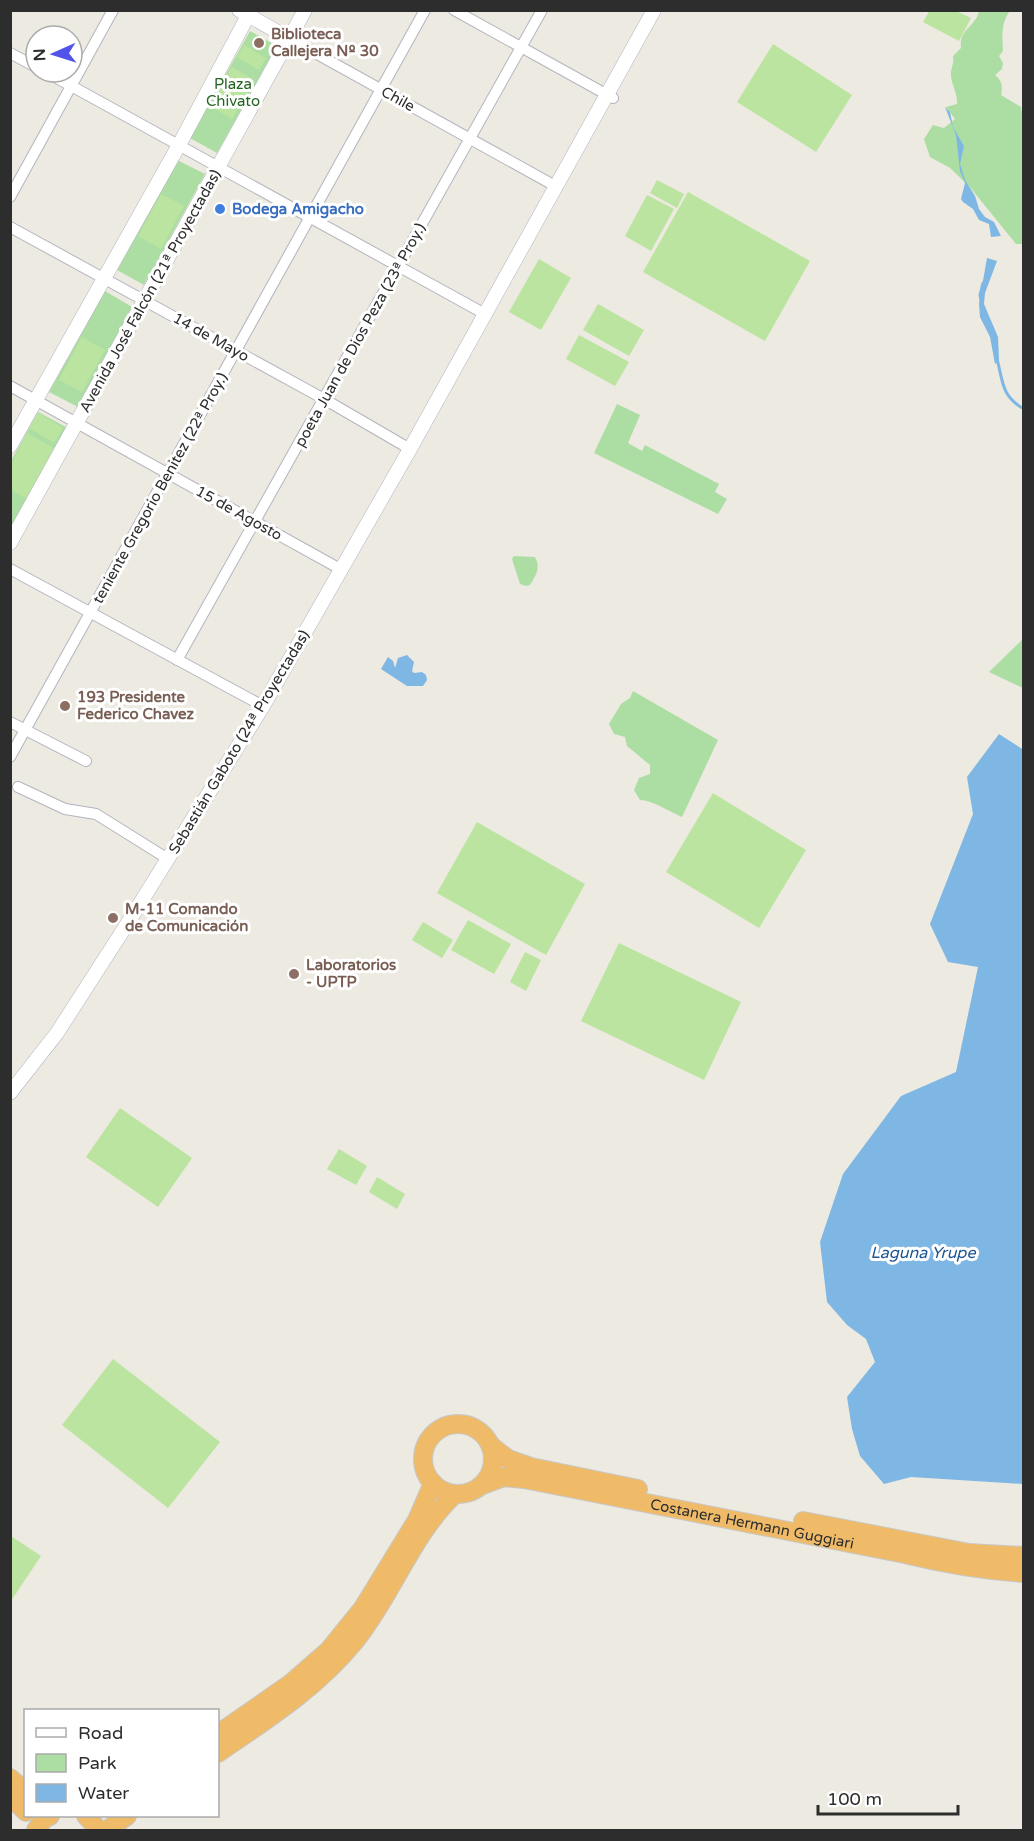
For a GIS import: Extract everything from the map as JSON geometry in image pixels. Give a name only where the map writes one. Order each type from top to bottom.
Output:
[{"type":"highway","points":[[454,1424],[475,1428],[484,1435],[490,1445],[493,1455],[489,1476],[482,1485],[474,1490],[455,1494],[447,1492],[433,1483],[427,1474],[424,1452],[434,1433],[443,1427],[454,1424]]},
{"type":"highway","name":"Costanera Hermann Guggiari","points":[[490,1445],[508,1459],[531,1467],[969,1553],[1023,1556]]},
{"type":"highway","name":"Costanera Hermann Guggiari","points":[[482,1485],[504,1477],[524,1479],[947,1564],[982,1570],[1023,1572]]},
{"type":"highway","points":[[219,1733],[290,1684],[329,1650],[363,1608],[417,1520],[433,1483]]},
{"type":"highway","points":[[219,1752],[303,1694],[347,1650],[381,1605],[440,1508],[455,1494]]},
{"type":"highway","points":[[10,1778],[24,1790]]},
{"type":"highway","points":[[10,1796],[24,1809]]},
{"type":"highway","points":[[88,1817],[99,1830]]},
{"type":"highway","points":[[107,1830],[124,1817]]},
{"type":"street","points":[[10,197],[113,10]]},
{"type":"street","name":"Avenida José Falcón (21ª Proyectadas)","points":[[10,543],[305,10]]},
{"type":"street","name":"teniente Gregorio Benitez (22ª Proy.)","points":[[10,757],[425,10]]},
{"type":"street","points":[[454,10],[609,96]]},
{"type":"street","name":"poeta Juan de Dios Peza (23ª Proy.)","points":[[177,660],[542,10]]},
{"type":"street","points":[[609,96],[654,10]]},
{"type":"street","points":[[68,84],[485,314],[559,184],[561,175],[663,10]]},
{"type":"street","points":[[10,446],[179,145],[246,12]]},
{"type":"street","name":"Chile","points":[[246,12],[470,139],[559,184]]},
{"type":"street","points":[[10,53],[24,61]]},
{"type":"street","name":"14 de Mayo","points":[[10,226],[411,449]]},
{"type":"street","name":"Sebastián Gaboto (24ª Proyectadas)","points":[[10,1093],[57,1033],[263,706],[411,449],[485,314]]},
{"type":"street","name":"15 de Agosto","points":[[10,386],[342,570]]},
{"type":"street","points":[[10,569],[263,706]]},
{"type":"street","points":[[10,722],[86,761]]},
{"type":"street","points":[[18,787],[64,809],[96,814],[168,860]]},
{"type":"green space","points":[[930,10],[956,11],[971,18],[959,41],[923,22]]},
{"type":"green space","points":[[979,11],[1010,11],[1002,35],[1003,51],[999,56],[1003,63],[1002,69],[995,75],[1001,84],[1001,95],[1021,107],[1023,119],[1023,244],[1016,244],[969,186],[950,168],[930,157],[924,139],[933,125],[944,128],[955,119],[946,107],[957,104],[951,76],[953,56],[961,48],[963,35],[976,19]]},
{"type":"green space","name":"Plaza Chivato","points":[[250,31],[277,46],[217,153],[190,138]]},
{"type":"green space","points":[[773,44],[852,95],[816,152],[737,102]]},
{"type":"green space","points":[[244,45],[266,58],[259,70],[237,57]]},
{"type":"green space","points":[[232,67],[254,80],[232,119],[210,106]]},
{"type":"green space","points":[[177,160],[205,174],[144,285],[117,270]]},
{"type":"green space","points":[[657,180],[684,194],[677,208],[650,193]]},
{"type":"green space","points":[[688,192],[810,261],[765,341],[643,272]]},
{"type":"green space","points":[[161,194],[184,206],[161,249],[138,236]]},
{"type":"green space","points":[[647,195],[674,209],[651,251],[625,236]]},
{"type":"green space","points":[[539,259],[571,278],[541,330],[509,312]]},
{"type":"green space","points":[[105,291],[132,307],[78,407],[49,392]]},
{"type":"green space","points":[[598,304],[644,330],[629,356],[583,330]]},
{"type":"green space","points":[[579,335],[629,362],[615,386],[566,359]]},
{"type":"green space","points":[[82,337],[105,350],[82,392],[59,380]]},
{"type":"green space","points":[[617,404],[640,415],[628,443],[642,451],[645,445],[719,484],[715,492],[727,499],[718,514],[594,453]]},
{"type":"green space","points":[[38,412],[66,427],[11,527],[11,461]]},
{"type":"green space","points":[[38,413],[63,428],[54,443],[29,428]]},
{"type":"green space","points":[[27,433],[54,448],[27,499],[11,490],[11,464]]},
{"type":"green space","points":[[514,556],[535,557],[538,568],[530,585],[520,584],[512,559]]},
{"type":"green space","points":[[1023,639],[1023,688],[989,672]]},
{"type":"green space","points":[[633,691],[718,740],[682,817],[655,804],[640,800],[634,790],[639,778],[650,774],[650,765],[627,746],[625,737],[614,734],[609,724],[621,704],[630,698]]},
{"type":"green space","points":[[713,793],[806,850],[759,928],[666,872]]},
{"type":"green space","points":[[477,822],[585,884],[546,955],[437,893]]},
{"type":"green space","points":[[468,920],[511,944],[494,974],[451,950]]},
{"type":"green space","points":[[423,922],[453,940],[442,958],[412,940]]},
{"type":"green space","points":[[619,943],[741,1002],[704,1080],[581,1021]]},
{"type":"green space","points":[[525,952],[541,960],[526,991],[510,982]]},
{"type":"green space","points":[[120,1108],[192,1158],[158,1207],[86,1157]]},
{"type":"green space","points":[[339,1149],[367,1166],[356,1185],[327,1169]]},
{"type":"green space","points":[[377,1177],[405,1194],[397,1209],[369,1192]]},
{"type":"green space","points":[[113,1359],[220,1442],[168,1508],[62,1425]]},
{"type":"green space","points":[[11,1536],[41,1556],[11,1601]]},
{"type":"water","points":[[945,107],[950,112],[953,127],[964,146],[960,164],[965,180],[975,196],[979,209],[985,217],[994,222],[1001,236],[991,237],[989,224],[979,220],[973,209],[961,199],[965,183],[960,171],[956,135]]},
{"type":"water","points":[[987,258],[997,261],[985,293],[984,304],[998,337],[999,360],[995,364],[990,337],[980,317],[979,303]]},
{"type":"water","points":[[407,655],[414,662],[412,671],[426,675],[427,680],[423,686],[407,686],[381,669],[388,657],[393,661],[395,668],[398,658]]},
{"type":"water","name":"Laguna Yrupe","points":[[999,734],[1024,750],[1023,1484],[911,1477],[884,1484],[860,1456],[852,1429],[847,1397],[875,1362],[866,1339],[847,1325],[827,1302],[820,1242],[843,1174],[901,1096],[956,1072],[978,967],[948,962],[930,924],[973,814],[967,777]]},
{"type":"waterway","points":[[981,300],[983,283]]},
{"type":"waterway","points":[[997,359],[1007,393],[1016,404],[1024,409]]},
{"type":"place","name":"Biblioteca Callejera Nº 30","points":[[259,43]]},
{"type":"place","name":"Bodega Amigacho","points":[[220,209]]},
{"type":"place","name":"193 Presidente Federico Chavez","points":[[65,706]]},
{"type":"place","name":"M-11 Comando de Comunicación","points":[[113,918]]},
{"type":"place","name":"Laboratorios - UPTP","points":[[294,974]]}]
